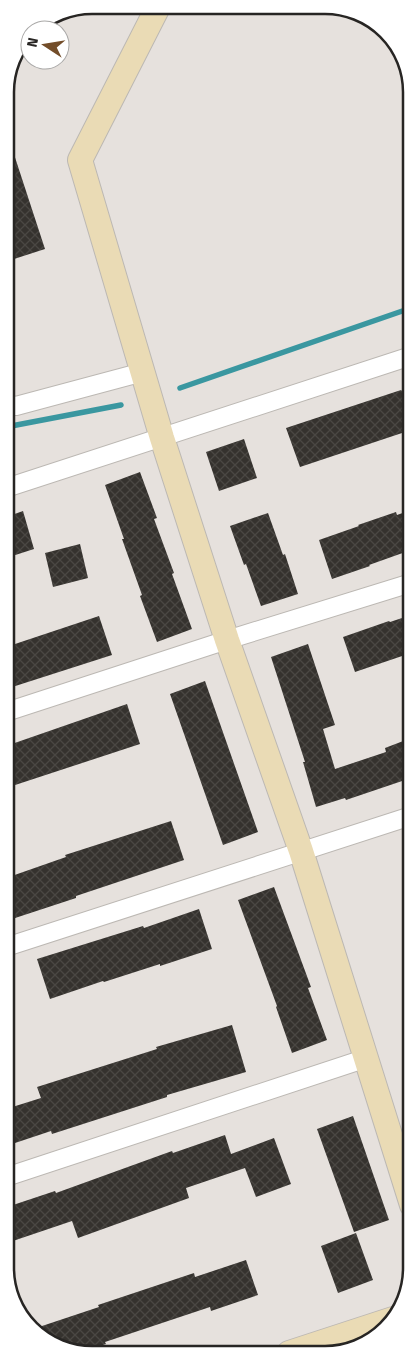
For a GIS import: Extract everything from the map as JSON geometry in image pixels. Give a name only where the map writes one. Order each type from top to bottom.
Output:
[{"type":"street","points":[[155,14],[80,160],[162,438],[227,640],[301,851],[403,1176]]},
{"type":"street","points":[[14,485],[403,359]]},
{"type":"street","points":[[14,406],[143,372]]},
{"type":"street","points":[[14,709],[403,585]]},
{"type":"street","points":[[14,944],[403,819]]},
{"type":"street","points":[[14,1174],[367,1058]]},
{"type":"street","points":[[312,1346],[379,1324]]},
{"type":"building","points":[[14,154],[45,249],[14,259]]},
{"type":"building","points":[[402,391],[403,433],[300,467],[286,428]]},
{"type":"building","points":[[244,439],[257,478],[219,491],[206,452]]},
{"type":"building","points":[[140,472],[157,518],[154,519],[174,573],[172,574],[192,629],[157,642],[140,596],[142,595],[105,485]]},
{"type":"building","points":[[23,511],[34,549],[14,555],[14,514]]},
{"type":"building","points":[[396,512],[397,515],[403,513],[403,553],[332,579],[319,540]]},
{"type":"building","points":[[268,513],[283,555],[285,554],[298,594],[261,606],[230,526]]},
{"type":"building","points":[[80,544],[88,578],[53,587],[45,553]]},
{"type":"building","points":[[99,616],[112,655],[14,686],[14,644]]},
{"type":"building","points":[[403,618],[403,656],[355,672],[343,637]]},
{"type":"building","points":[[308,644],[335,725],[323,729],[335,769],[386,752],[385,748],[403,741],[403,781],[346,800],[345,798],[316,807],[303,762],[305,762],[271,657]]},
{"type":"building","points":[[205,681],[258,832],[223,845],[170,694]]},
{"type":"building","points":[[127,704],[140,744],[14,785],[14,743]]},
{"type":"building","points":[[171,821],[184,860],[14,918],[14,875],[66,857],[65,855]]},
{"type":"building","points":[[274,887],[311,987],[308,988],[327,1040],[292,1053],[238,900]]},
{"type":"building","points":[[199,909],[212,949],[160,966],[160,964],[103,981],[50,999],[37,959],[143,926],[144,928]]},
{"type":"building","points":[[232,1025],[246,1072],[167,1095],[167,1097],[52,1134],[51,1131],[14,1143],[14,1106],[41,1098],[37,1087],[157,1049],[156,1047]]},
{"type":"building","points":[[353,1116],[389,1220],[354,1232],[317,1129]]},
{"type":"building","points":[[225,1135],[231,1154],[274,1138],[291,1184],[256,1197],[245,1168],[186,1188],[189,1198],[78,1238],[72,1221],[14,1241],[14,1205],[55,1191],[56,1193],[172,1151],[173,1153]]},
{"type":"building","points":[[356,1233],[373,1280],[338,1293],[321,1246]]},
{"type":"building","points":[[246,1260],[258,1295],[211,1311],[210,1307],[105,1342],[106,1344],[100,1346],[76,1345],[57,1338],[41,1326],[194,1273],[195,1277]]},
{"type":"waterway","points":[[180,388],[403,311]]},
{"type":"waterway","points":[[14,425],[121,405]]}]
